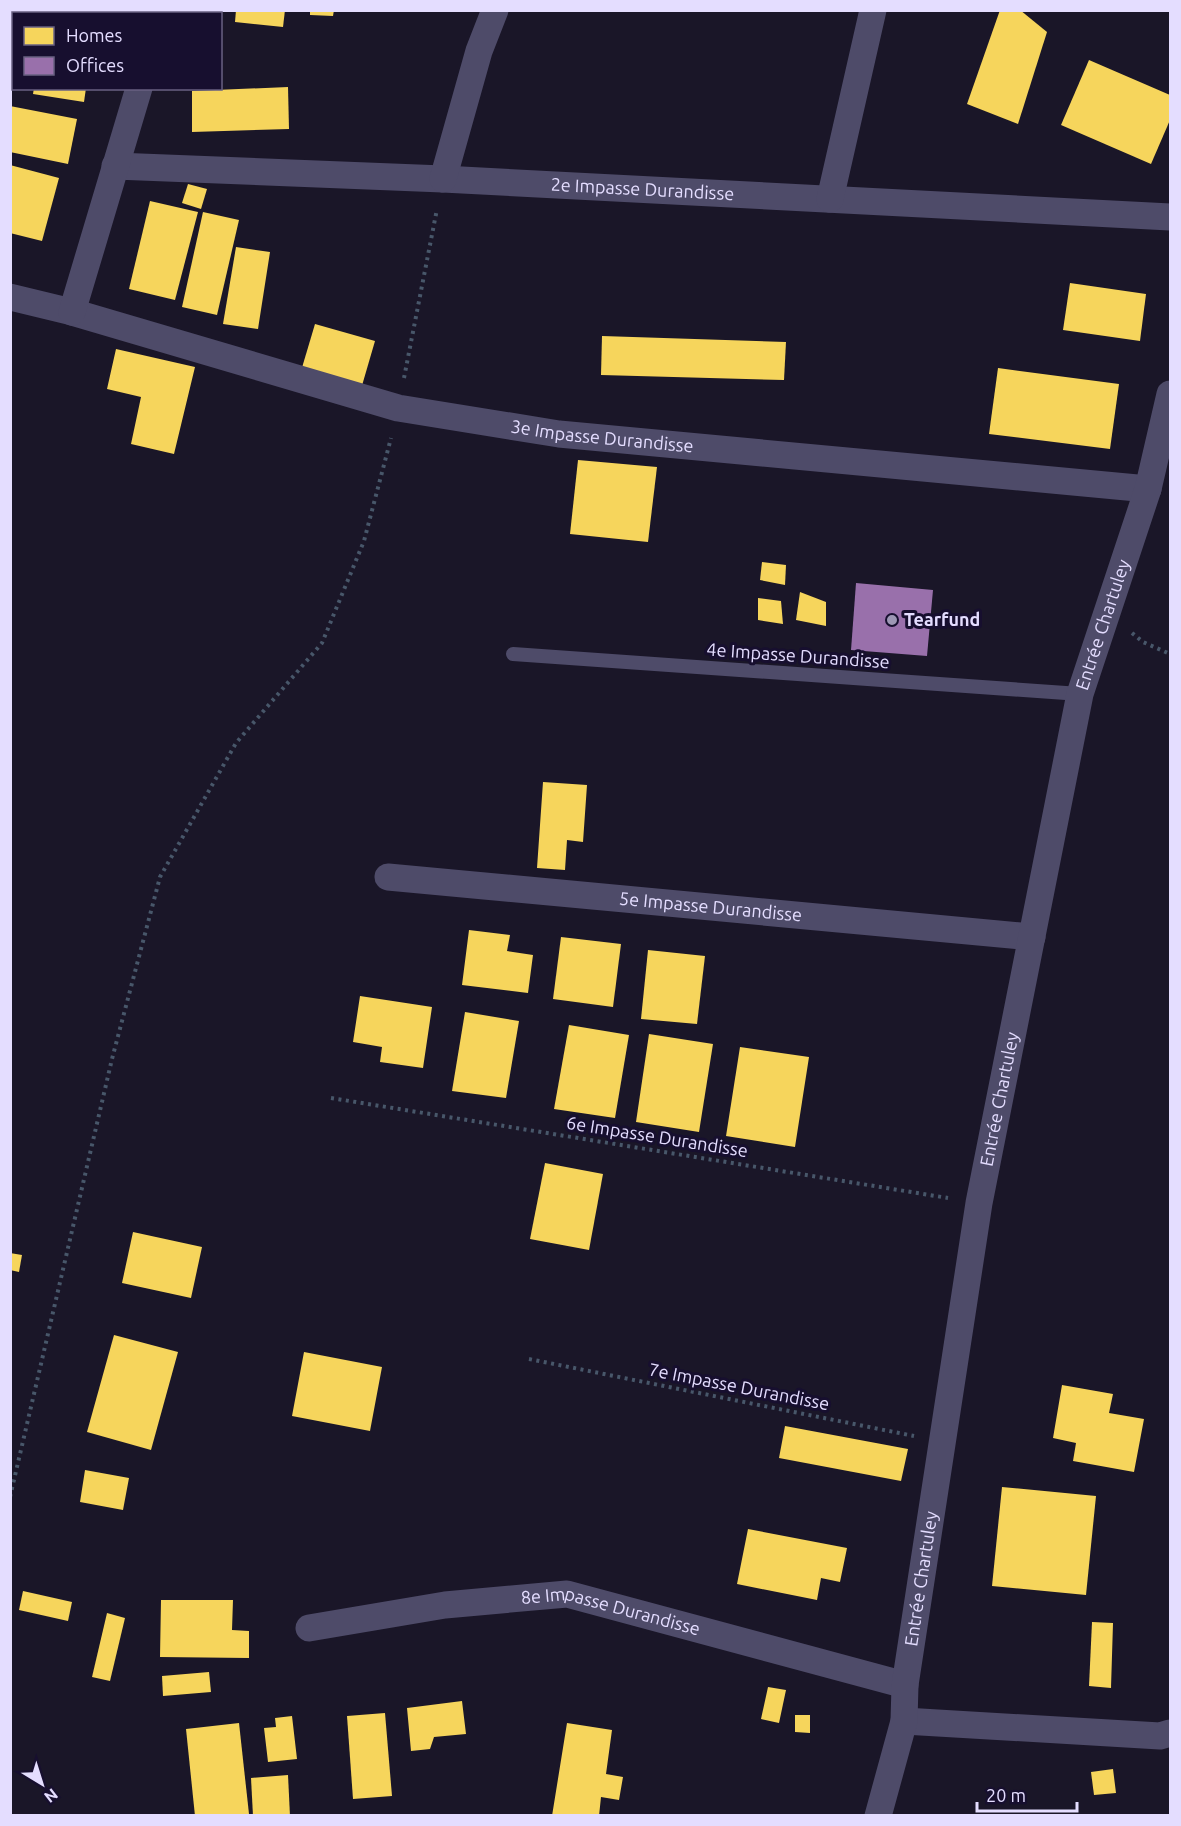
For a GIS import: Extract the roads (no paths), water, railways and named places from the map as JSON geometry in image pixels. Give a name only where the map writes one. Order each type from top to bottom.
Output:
[{"type":"street","points":[[443,179],[479,51],[495,10]]},
{"type":"street","points":[[830,199],[873,10]]},
{"type":"street","points":[[72,312],[138,90]]},
{"type":"street","name":"2e Impasse Durandisse","points":[[115,166],[443,179],[1170,217]]},
{"type":"street","name":"3e Impasse Durandisse","points":[[10,297],[72,312],[398,408],[559,434],[1148,489]]},
{"type":"street","name":"Entrée Chartuley","points":[[878,1815],[904,1721],[906,1685],[979,1203],[1080,694],[1148,489],[1170,394]]},
{"type":"street","name":"5e Impasse Durandisse","points":[[388,878],[1032,937]]},
{"type":"street","name":"8e Impasse Durandisse","points":[[309,1628],[445,1605],[567,1594],[906,1685]]},
{"type":"street","points":[[904,1721],[1160,1736],[1170,1733]]},
{"type":"lane","name":"4e Impasse Durandisse","points":[[513,654],[1080,694]]},
{"type":"place","name":"Tearfund","points":[[892,620]]}]
